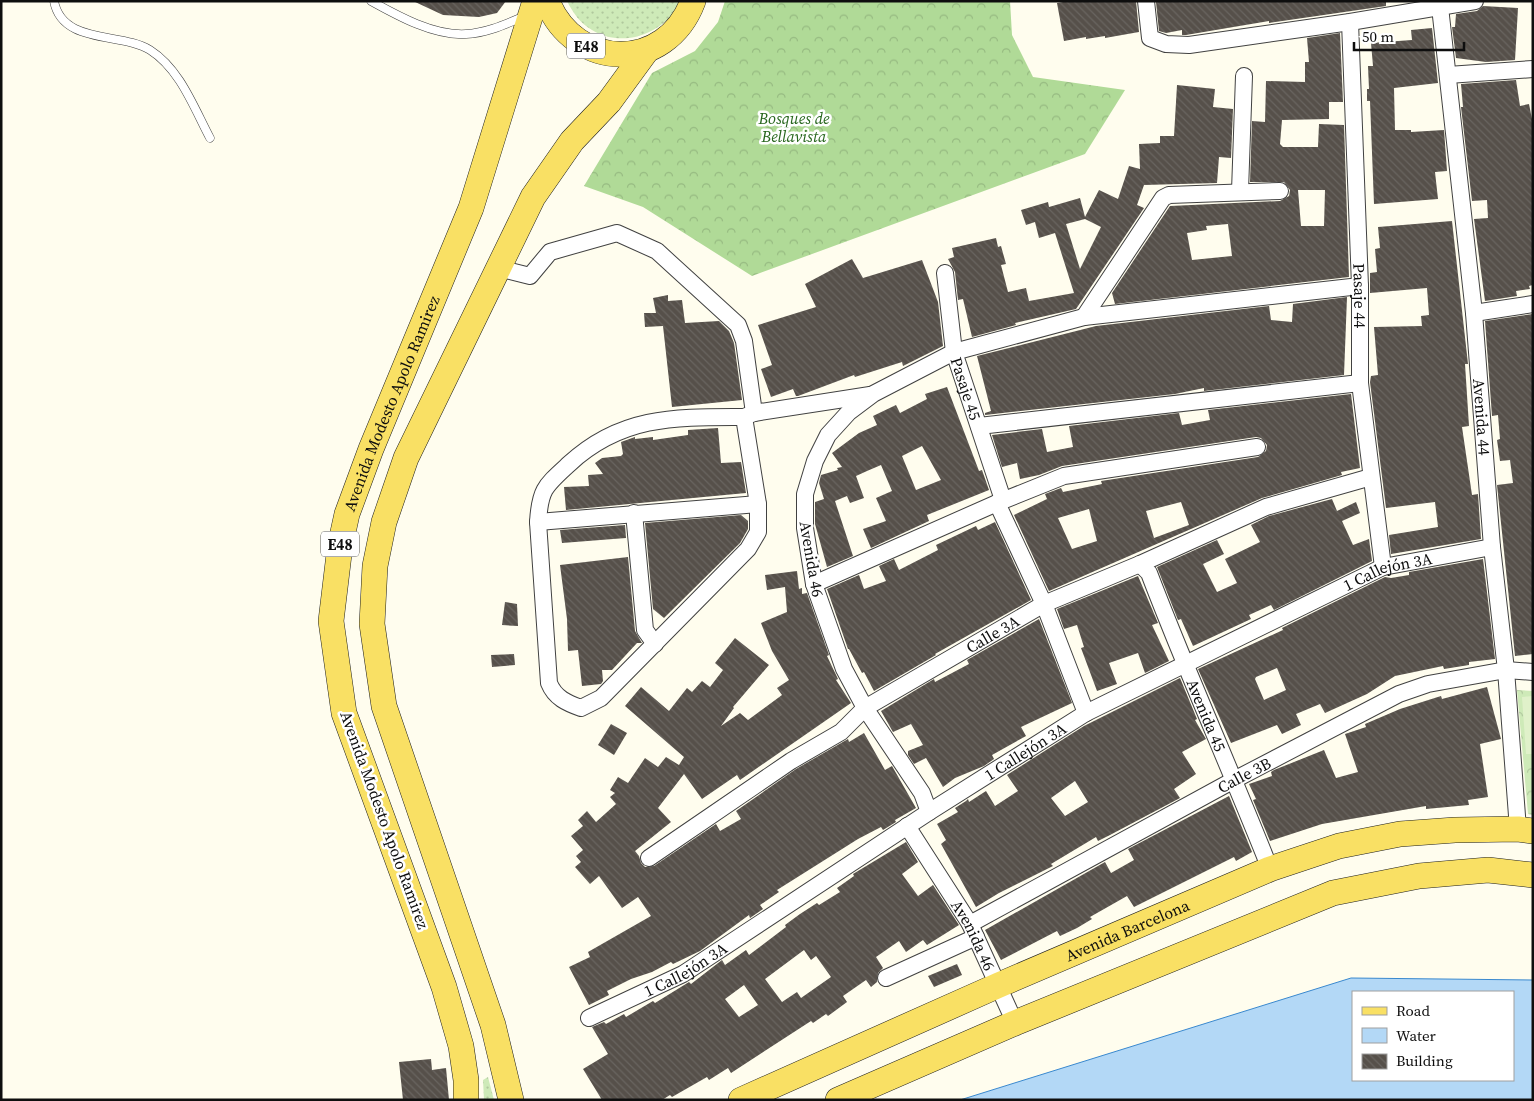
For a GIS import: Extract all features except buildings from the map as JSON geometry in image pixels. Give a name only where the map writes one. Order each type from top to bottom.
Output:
[{"type":"main road","name":"E48","points":[[538,6],[554,18],[571,38],[595,51],[621,55],[647,50],[670,37],[687,17],[693,1]]},
{"type":"main road","name":"Avenida Modesto Apolo Ramirez","points":[[466,1100],[466,1080],[461,1046],[444,987],[344,713],[331,621],[340,546],[347,514],[371,449],[471,208],[538,6]]},
{"type":"main road","name":"Avenida Modesto Apolo Ramirez","points":[[511,1100],[493,1025],[384,706],[372,624],[375,566],[384,522],[406,458],[533,196],[572,141],[609,102],[647,50]]},
{"type":"main road","name":"Avenida Barcelona","points":[[741,1100],[999,985],[1270,869],[1339,846],[1400,834],[1455,830],[1525,830]]},
{"type":"main road","points":[[838,1100],[1015,1023],[1333,893],[1419,876],[1488,870],[1533,875]]},
{"type":"street","points":[[1146,1],[1150,38],[1166,44],[1189,45],[1350,22],[1475,1]]},
{"type":"street","name":"Avenida 44","points":[[1440,7],[1474,313],[1492,547],[1525,830]]},
{"type":"street","name":"Pasaje 44","points":[[1350,22],[1360,286],[1360,383],[1383,567]]},
{"type":"street","points":[[1448,75],[1533,69]]},
{"type":"street","points":[[1240,191],[1244,76]]},
{"type":"street","points":[[1084,317],[1163,198],[1169,195],[1280,191]]},
{"type":"street","points":[[498,268],[530,276],[550,252],[617,233],[657,251],[738,325],[744,341],[749,415],[758,504],[758,532],[748,549],[602,698],[581,708],[567,703],[553,693],[550,683],[538,522],[540,497],[549,483],[584,450],[606,437],[636,425],[680,416],[749,415],[873,394]]},
{"type":"street","name":"Pasaje 45","points":[[945,273],[954,352],[1000,501],[1044,604],[1086,714]]},
{"type":"street","name":"Avenida 46","points":[[929,812],[922,793],[865,708],[844,669],[814,584],[805,528],[805,494],[815,461],[828,436],[849,412],[873,394],[954,352],[1084,317],[1360,286]]},
{"type":"street","points":[[1474,313],[1533,304]]},
{"type":"street","points":[[978,426],[1360,383]]},
{"type":"street","points":[[814,584],[1000,501],[1064,476],[1256,447]]},
{"type":"street","name":"Calle 3A","points":[[649,858],[791,761],[841,732],[865,708],[1044,604],[1140,564],[1266,507],[1371,477]]},
{"type":"street","points":[[538,522],[758,504]]},
{"type":"street","points":[[634,513],[645,630],[655,644]]},
{"type":"street","name":"1 Callejón 3A","points":[[589,1018],[683,974],[907,826],[1086,714],[1383,567],[1492,547]]},
{"type":"street","name":"Avenida 45","points":[[1140,564],[1149,573],[1184,664],[1270,869]]},
{"type":"street","name":"Calle 3B","points":[[886,978],[974,930],[1234,780],[1399,694],[1428,684],[1506,670],[1533,672]]},
{"type":"street","name":"Avenida 46","points":[[907,826],[974,930],[1015,1023]]},
{"type":"lane","points":[[54,1],[64,21],[90,36],[128,40],[150,50],[172,69],[210,138]]},
{"type":"lane","points":[[371,1],[440,32],[464,34],[486,31],[538,6]]},
{"type":"green space","points":[[567,1],[680,1],[665,22],[654,30],[629,38],[616,38],[604,36],[584,24]]},
{"type":"green space","name":"Bosques de Bellavista","points":[[725,1],[1010,1],[1012,35],[1033,77],[1125,90],[1085,154],[752,276],[643,207],[584,186],[652,73],[695,51],[718,22]]},
{"type":"green space","points":[[1517,690],[1533,691],[1533,815],[1528,814]]},
{"type":"green space","points":[[1533,696],[1533,754],[1526,754],[1522,697]]},
{"type":"green space","points":[[488,1077],[494,1100],[484,1100],[483,1080]]},
{"type":"water","points":[[1351,978],[1533,980],[1533,1100],[960,1100]]}]
